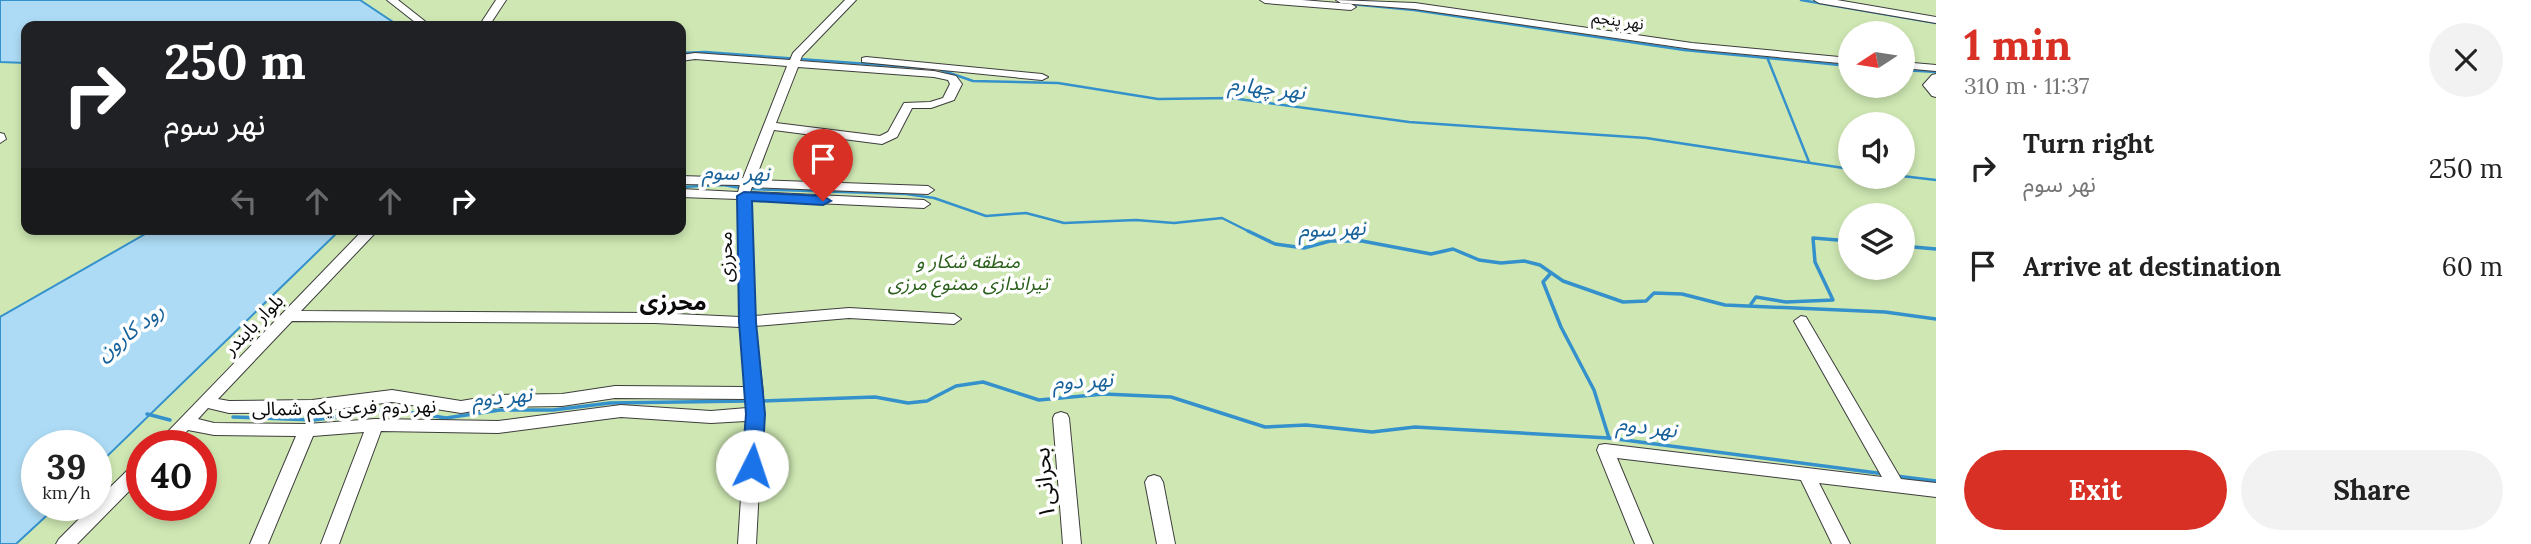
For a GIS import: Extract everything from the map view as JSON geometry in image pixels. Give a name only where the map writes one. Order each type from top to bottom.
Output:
[{"type":"street","points":[[392,0],[419,21]]},
{"type":"street","points":[[487,21],[500,0]]},
{"type":"street","name":"محرزی","points":[[747,544],[755,403],[747,322],[745,189],[795,60],[851,0]]},
{"type":"street","name":"نهر پنجم","points":[[1265,0],[1442,18],[1693,49],[1838,60]]},
{"type":"street","name":"نهر پنجم","points":[[1341,0],[1415,6],[1581,35]]},
{"type":"street","points":[[1819,0],[1936,20]]},
{"type":"street","points":[[686,49],[934,74],[952,78],[955,89],[948,100],[931,106],[908,105],[893,134],[882,140],[770,126]]},
{"type":"street","points":[[686,57],[929,64],[995,75],[1042,77]]},
{"type":"street","points":[[1915,66],[1936,68]]},
{"type":"street","points":[[1936,77],[1929,85],[1936,94]]},
{"type":"street","points":[[686,181],[745,189],[924,204]]},
{"type":"street","points":[[686,193],[745,189],[928,190]]},
{"type":"street","name":"بلوار بایندر","points":[[178,430],[366,235]]},
{"type":"street","points":[[291,316],[655,318],[747,322],[849,313],[954,319]]},
{"type":"street","points":[[1801,321],[1892,478]]},
{"type":"street","points":[[206,402],[229,407],[312,406],[392,396],[461,407],[497,401],[562,400],[615,392],[755,403]]},
{"type":"street","name":"نهر دوم فرعی یکم شمالی","points":[[185,423],[214,429],[307,430],[375,425],[498,427],[621,411],[711,417],[755,403]]},
{"type":"street","name":"بحرانی۱","points":[[1061,418],[1072,544]]},
{"type":"street","points":[[330,544],[375,425]]},
{"type":"street","points":[[259,544],[307,430]]},
{"type":"street","points":[[1644,544],[1605,450],[1807,476],[1892,478],[1936,490]]},
{"type":"street","points":[[1807,476],[1842,544]]},
{"type":"street","points":[[1154,482],[1166,544]]},
{"type":"street","points":[[65,544],[126,483]]},
{"type":"green space","name":"منطقه شکار و تیراندازی ممنوع مرزی","points":[[0,0],[1936,0],[1936,544],[0,544]]},
{"type":"water","points":[[0,0],[360,0],[392,21],[21,21],[21,63],[0,62]]},
{"type":"water","name":"رود کارون","points":[[144,235],[335,235],[134,430],[126,430],[126,438],[112,451],[112,430],[21,430],[21,521],[41,521],[16,544],[0,544],[0,317]]},
{"type":"waterway","points":[[1801,0],[1936,23]]},
{"type":"waterway","points":[[1350,4],[1414,10],[1684,50],[1767,58]]},
{"type":"waterway","name":"نهر چهارم","points":[[686,53],[923,68]]},
{"type":"waterway","points":[[1767,58],[1838,65]]},
{"type":"waterway","points":[[1767,58],[1809,162]]},
{"type":"waterway","name":"نهر چهارم","points":[[941,70],[973,81],[1058,83],[1158,99],[1231,98],[1409,122],[1646,138],[1838,167]]},
{"type":"waterway","points":[[1915,71],[1936,72]]},
{"type":"waterway","name":"نهر چهارم","points":[[1915,178],[1936,180]]},
{"type":"waterway","name":"نهر سوم","points":[[686,187],[723,185],[741,188]]},
{"type":"waterway","name":"نهر سوم","points":[[749,189],[906,194],[934,198],[986,216],[1026,213],[1064,223],[1136,220],[1174,223],[1222,218],[1248,231]]},
{"type":"waterway","name":"نهر سوم","points":[[1248,231],[1275,244],[1304,248],[1330,241],[1362,241],[1431,254],[1453,249],[1479,260],[1501,263],[1524,261],[1540,265],[1563,281],[1623,302],[1646,301],[1654,293],[1682,294],[1725,305],[1885,312],[1936,319]]},
{"type":"waterway","name":"نهر سوم","points":[[1248,231],[1252,233]]},
{"type":"waterway","points":[[1751,304],[1756,297],[1786,302],[1833,300],[1815,262],[1813,238],[1838,240]]},
{"type":"waterway","points":[[1915,247],[1936,249]]},
{"type":"waterway","points":[[1551,273],[1543,282],[1561,327],[1594,390],[1609,438]]},
{"type":"waterway","name":"نهر دوم","points":[[761,401],[875,397],[908,403],[927,401],[956,386],[983,382],[1039,400],[1104,394],[1171,397],[1265,427],[1306,425],[1372,432],[1415,427],[1609,438]]},
{"type":"waterway","name":"نهر دوم","points":[[233,417],[314,420],[390,409],[446,418],[500,410],[553,410],[610,403],[749,401]]},
{"type":"waterway","points":[[147,414],[170,420]]},
{"type":"waterway","name":"نهر دوم","points":[[1609,438],[1885,474]]},
{"type":"waterway","name":"نهر دوم","points":[[1896,476],[1936,481]]},
{"type":"district","name":"محرزی","points":[[673,302]]},
{"type":"route","points":[[752,466],[755,393],[747,322],[744,196],[823,201]]}]
